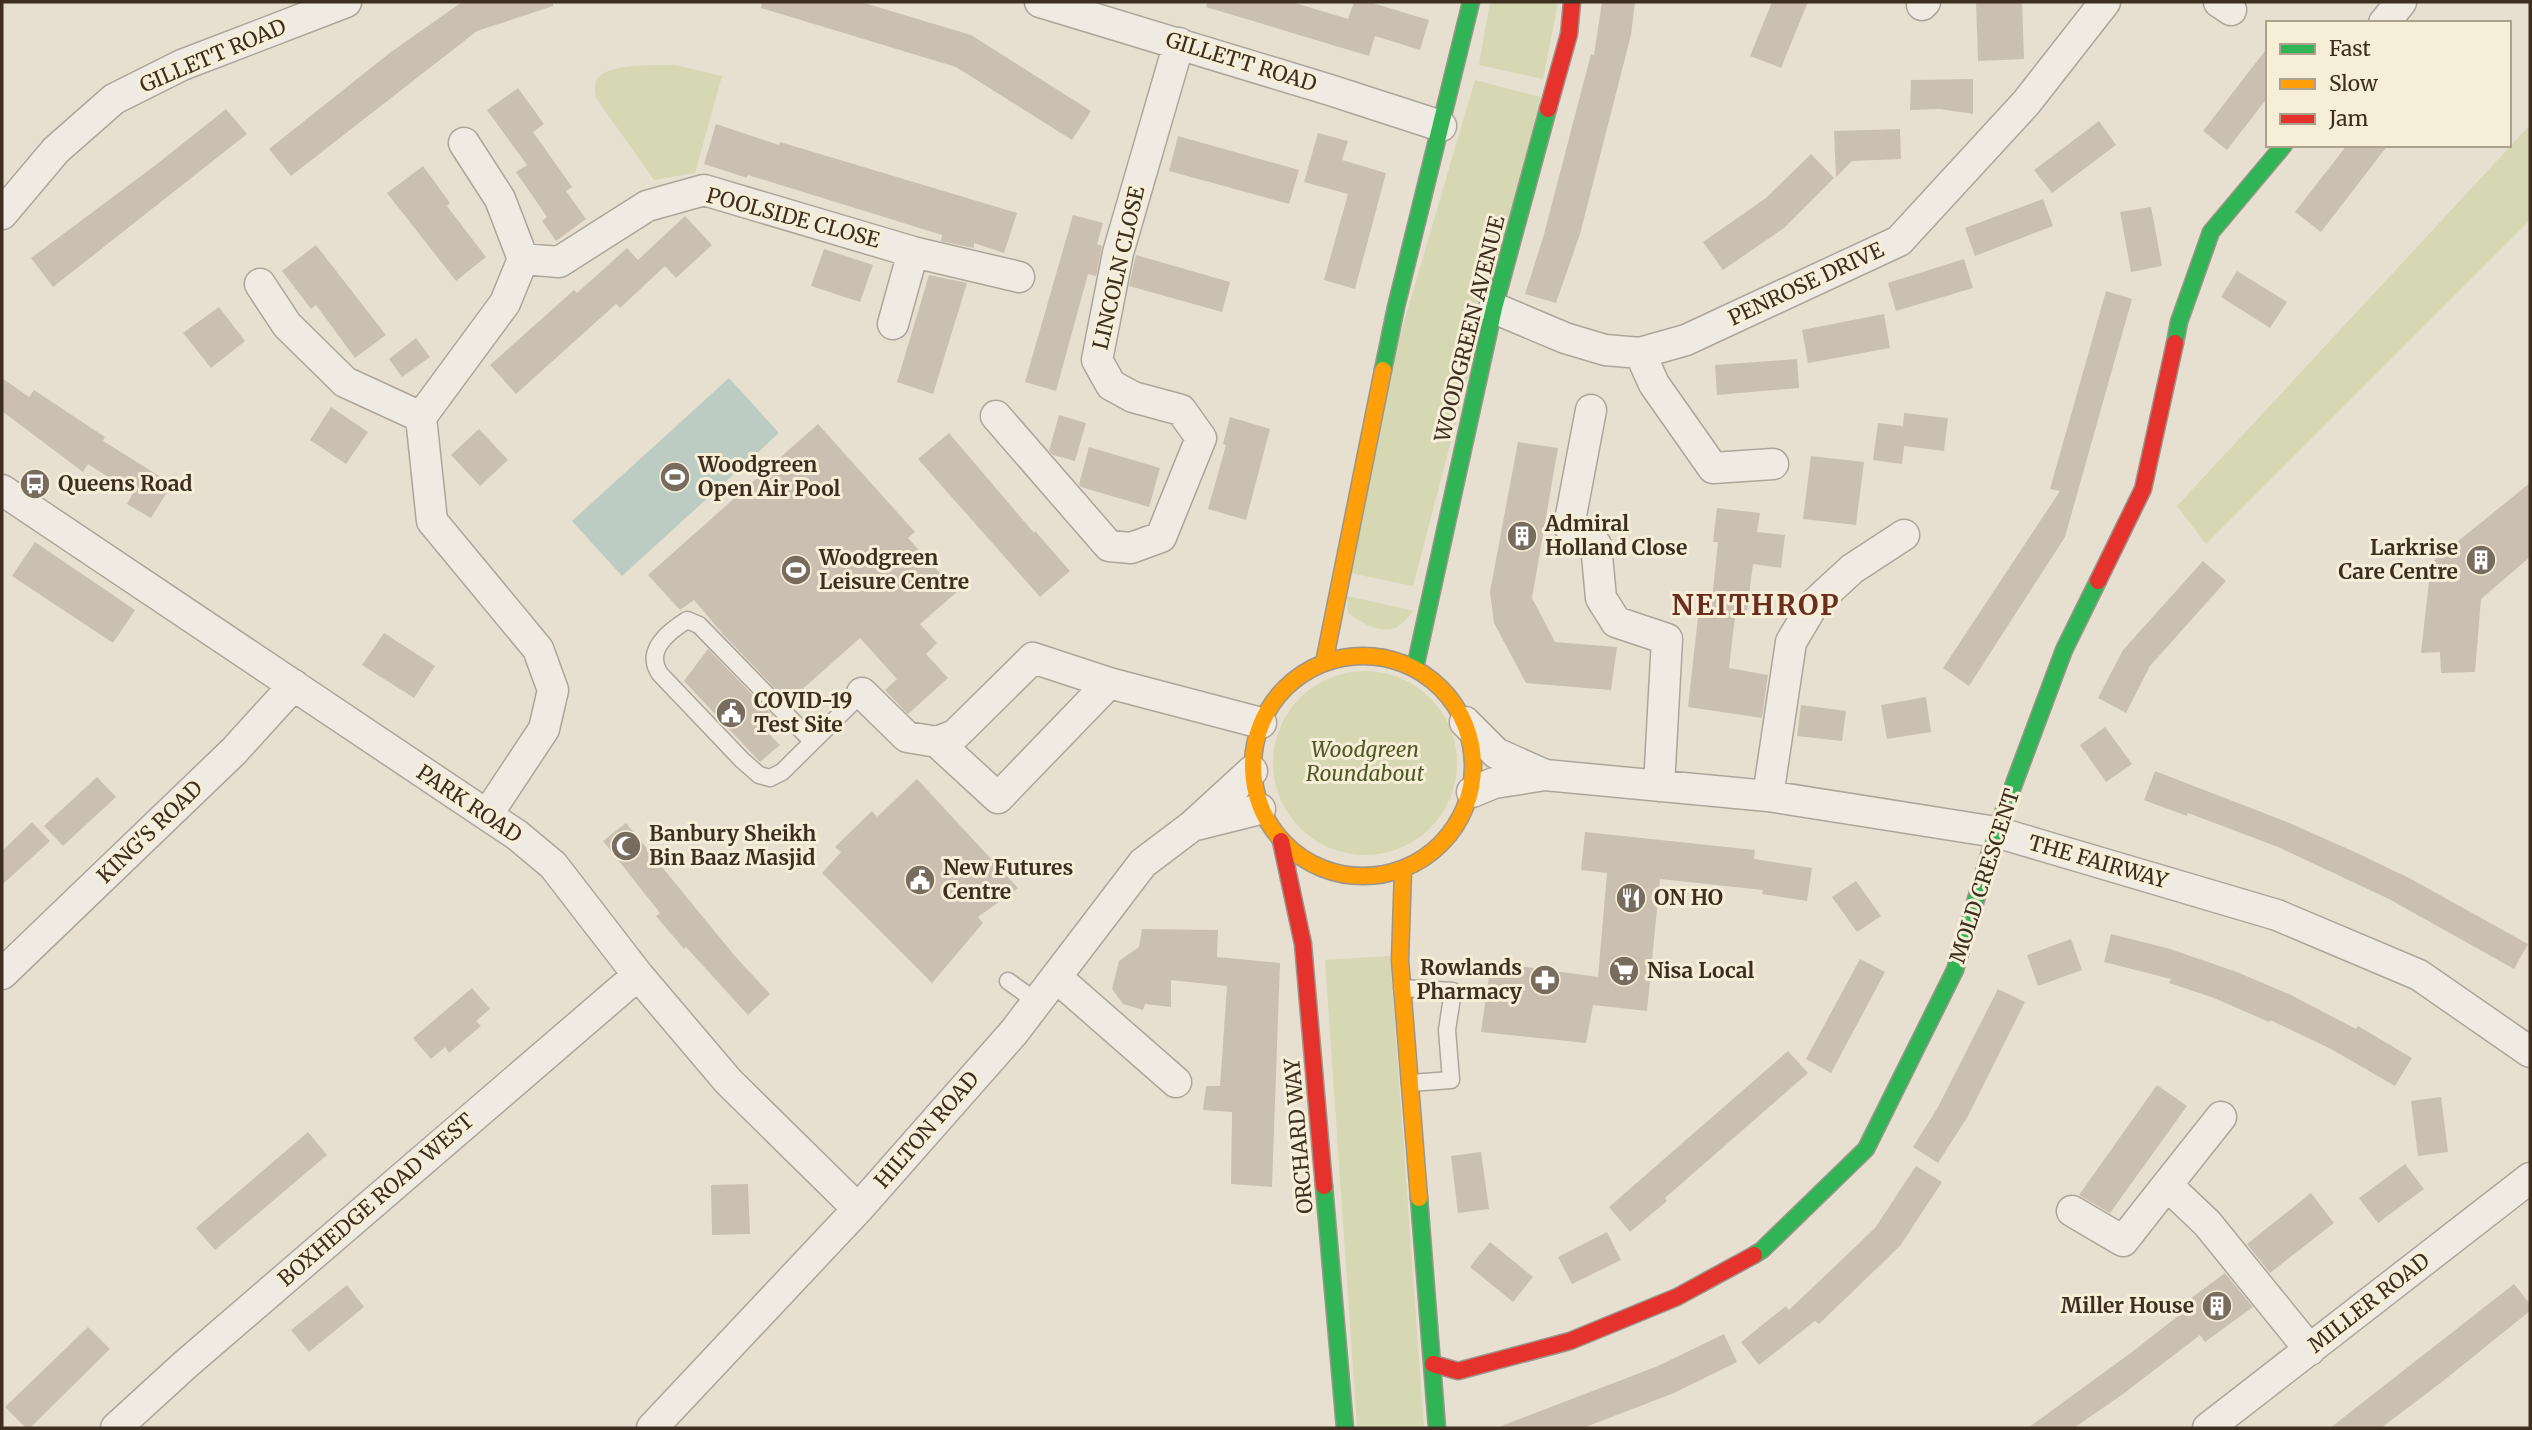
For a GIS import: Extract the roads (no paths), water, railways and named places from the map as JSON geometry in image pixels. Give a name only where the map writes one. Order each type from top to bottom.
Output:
[{"type":"street","name":"GILLETT ROAD","points":[[2,214],[56,150],[114,99],[182,65],[346,2]]},
{"type":"street","points":[[1324,663],[1396,307],[1471,2]]},
{"type":"street","name":"WOODGREEN AVENUE","points":[[1415,668],[1494,308],[1569,34],[1572,2]]},
{"type":"street","name":"PENROSE DRIVE","points":[[1494,308],[1565,338],[1605,350],[1640,353],[1686,340],[1899,241],[2026,103],[2105,2]]},
{"type":"street","points":[[2386,21],[2401,2]]},
{"type":"street","name":"GILLETT ROAD","points":[[1052,3],[1441,126]]},
{"type":"street","name":"LINCOLN CLOSE","points":[[996,416],[1109,546],[1131,548],[1161,537],[1201,438],[1181,410],[1133,397],[1111,385],[1097,360],[1118,253],[1179,43]]},
{"type":"street","points":[[464,143],[500,199],[523,259],[505,303],[421,416],[432,521],[538,649],[554,690],[544,729],[487,815]]},
{"type":"street","name":"MOLD CRESCENT","points":[[1433,1364],[1458,1371],[1570,1342],[1677,1297],[1762,1250],[1866,1149],[1955,970],[1996,832],[2064,650],[2143,489],[2179,322],[2211,233],[2282,147]]},
{"type":"street","name":"POOLSIDE CLOSE","points":[[523,259],[559,262],[647,206],[704,190],[913,252],[1019,277]]},
{"type":"street","points":[[893,324],[913,252]]},
{"type":"street","points":[[260,285],[287,325],[345,382],[421,416]]},
{"type":"street","points":[[1640,353],[1654,384],[1713,468],[1773,464]]},
{"type":"street","points":[[1591,410],[1569,526],[1596,545],[1601,598],[1616,622],[1667,639],[1659,786]]},
{"type":"street","name":"PARK ROAD","points":[[2,490],[517,835],[553,865],[638,975],[728,1081],[858,1209]]},
{"type":"street","points":[[1768,796],[1791,642],[1813,605],[1852,569],[1904,535]]},
{"type":"street","points":[[1354,656],[1385,657],[1415,668],[1445,690],[1465,722],[1474,756],[1472,792],[1458,825],[1434,852],[1403,870],[1370,877],[1337,874],[1307,863],[1281,841],[1260,809],[1252,771],[1254,746],[1261,723],[1277,697],[1298,677],[1324,663],[1354,656]]},
{"type":"street","points":[[862,693],[907,737],[937,742],[955,736],[1033,658],[1109,683],[1261,723]]},
{"type":"street","points":[[937,742],[998,798],[1109,683]]},
{"type":"street","name":"KING'S ROAD","points":[[2,974],[234,751],[294,685]]},
{"type":"street","name":"THE FAIRWAY","points":[[1465,722],[1496,753],[1545,775]]},
{"type":"street","name":"HILTON ROAD","points":[[652,1428],[858,1209],[1014,1032],[1143,863],[1192,826],[1252,771]]},
{"type":"street","name":"THE FAIRWAY","points":[[1472,792],[1494,783],[1545,775],[1768,796],[1996,832],[2277,915],[2419,975],[2530,1052]]},
{"type":"street","points":[[1192,826],[1260,809]]},
{"type":"street","name":"ORCHARD WAY","points":[[1281,841],[1303,944],[1345,1428]]},
{"type":"street","points":[[1403,870],[1399,960],[1437,1428]]},
{"type":"street","name":"BOXHEDGE ROAD WEST","points":[[116,1428],[186,1364],[638,975]]},
{"type":"street","points":[[1056,977],[1176,1082]]},
{"type":"street","points":[[2072,1211],[2123,1241],[2221,1117]]},
{"type":"street","name":"MILLER ROAD","points":[[2208,1428],[2530,1178]]},
{"type":"street","points":[[2167,1185],[2207,1223],[2310,1350]]},
{"type":"lane","points":[[812,741],[699,625],[687,620],[657,648],[653,658],[654,666],[660,674],[759,775],[770,778],[782,772],[862,693]]},
{"type":"lane","points":[[1008,981],[1037,1002]]},
{"type":"lane","points":[[1402,988],[1453,991],[1447,1030],[1451,1080],[1410,1083]]},
{"type":"place","name":"Woodgreen Open Air Pool","points":[[675,477]]},
{"type":"place","name":"Queens Road","points":[[35,484]]},
{"type":"place","name":"Admiral Holland Close","points":[[1522,536]]},
{"type":"place","name":"Larkrise Care Centre","points":[[2481,560]]},
{"type":"place","name":"Woodgreen Leisure Centre","points":[[796,570]]},
{"type":"place","name":"COVID-19 Test Site","points":[[731,713]]},
{"type":"place","name":"Banbury Sheikh Bin Baaz Masjid","points":[[626,846]]},
{"type":"place","name":"New Futures Centre","points":[[920,880]]},
{"type":"place","name":"ON HO","points":[[1631,898]]},
{"type":"place","name":"Nisa Local","points":[[1624,971]]},
{"type":"place","name":"Rowlands Pharmacy","points":[[1545,980]]},
{"type":"place","name":"Miller House","points":[[2217,1306]]},
{"type":"district","name":"NEITHROP","points":[[1756,605]]},
{"type":"park label","name":"Woodgreen Roundabout","points":[[1365,762]]}]
